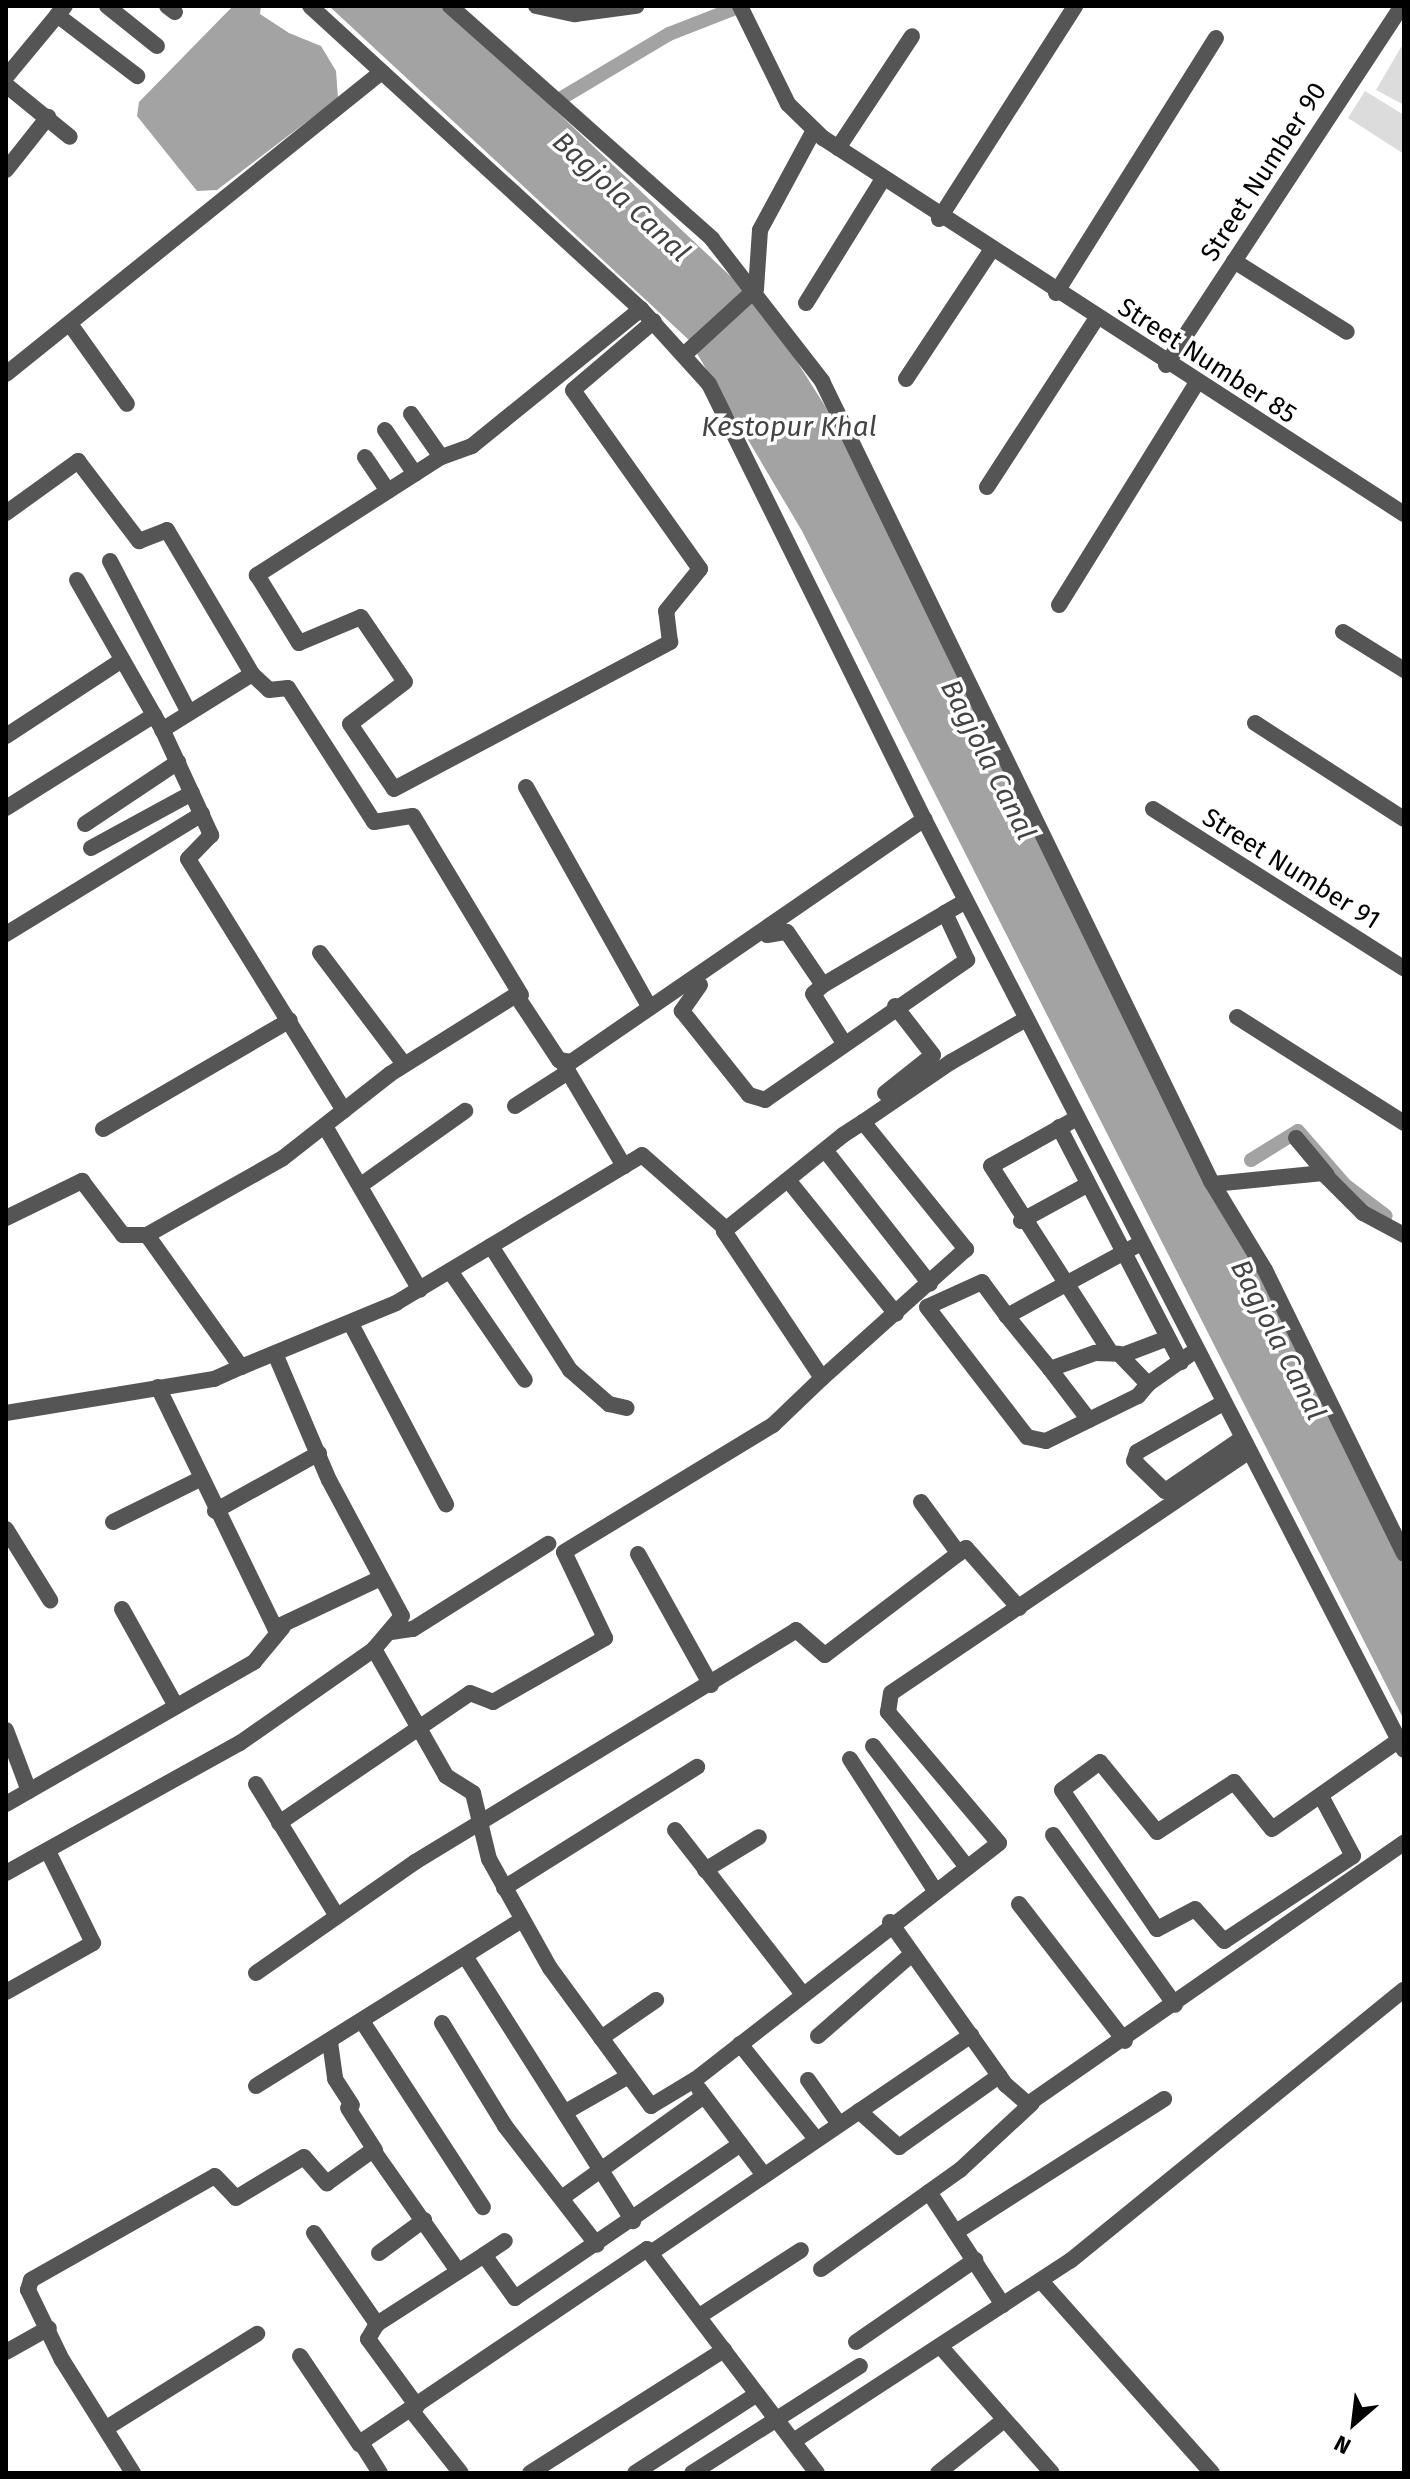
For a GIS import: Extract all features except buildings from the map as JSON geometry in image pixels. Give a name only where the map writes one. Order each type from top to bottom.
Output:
[{"type":"street","points":[[107,6],[157,46]]},
{"type":"street","points":[[310,6],[654,321],[685,354],[736,432],[924,819],[1244,1445],[1402,1745],[1321,1796],[1270,1829],[1231,1782],[1157,1832],[1100,1762],[1062,1790],[1157,1929],[1195,1909],[1224,1941],[1353,1856],[1321,1796]]},
{"type":"street","points":[[450,6],[712,239],[831,397],[1213,1184],[1265,1270],[1404,1554]]},
{"type":"street","points":[[536,6],[575,14],[636,6]]},
{"type":"street","points":[[939,219],[1075,6]]},
{"type":"street","name":"Street Number 90","points":[[1166,365],[1402,6]]},
{"type":"street","points":[[6,77],[61,11],[137,76]]},
{"type":"street","name":"Street Number 85","points":[[743,12],[788,104],[814,130],[939,219],[1404,514]]},
{"type":"street","points":[[838,148],[912,36]]},
{"type":"street","points":[[1056,293],[1216,38]]},
{"type":"street","points":[[6,374],[382,72]]},
{"type":"street","points":[[6,85],[70,137]]},
{"type":"street","points":[[6,170],[12,151],[48,117]]},
{"type":"street","points":[[685,354],[753,291],[760,230],[814,130]]},
{"type":"street","points":[[806,303],[883,179]]},
{"type":"street","points":[[906,379],[987,250]]},
{"type":"street","points":[[1234,261],[1347,332]]},
{"type":"street","points":[[560,376],[573,390],[700,577],[666,611],[669,645],[397,790],[350,724],[405,685],[363,619],[299,643],[256,578],[441,457],[472,446],[641,309]]},
{"type":"street","points":[[987,487],[1096,319]]},
{"type":"street","points":[[573,390],[654,321]]},
{"type":"street","points":[[70,324],[127,404]]},
{"type":"street","points":[[1059,605],[1196,384]]},
{"type":"street","points":[[411,414],[441,457]]},
{"type":"street","points":[[385,430],[415,474]]},
{"type":"street","points":[[365,457],[388,491]]},
{"type":"street","points":[[6,513],[83,463],[139,541],[167,530],[252,674],[269,690],[288,688],[374,822],[413,816],[624,1166]]},
{"type":"street","points":[[110,561],[189,713]]},
{"type":"street","points":[[77,580],[158,723],[202,814],[211,841],[188,859],[344,1111]]},
{"type":"street","points":[[1343,632],[1404,670]]},
{"type":"street","points":[[6,736],[122,660]]},
{"type":"street","points":[[6,808],[158,723],[189,713],[252,674]]},
{"type":"street","points":[[1255,723],[1404,819]]},
{"type":"street","points":[[85,824],[178,762]]},
{"type":"street","points":[[526,787],[650,1008]]},
{"type":"street","points":[[91,848],[192,793]]},
{"type":"street","name":"Street Number 91","points":[[1153,809],[1404,968]]},
{"type":"street","points":[[6,934],[202,814]]},
{"type":"street","points":[[515,1106],[650,1008],[924,819]]},
{"type":"street","points":[[844,1043],[813,994],[823,985],[966,901]]},
{"type":"street","points":[[945,913],[967,960]]},
{"type":"street","points":[[823,985],[779,928],[680,1006],[760,1100],[895,1006],[990,948]]},
{"type":"street","points":[[320,953],[404,1064]]},
{"type":"street","points":[[6,1218],[82,1181],[123,1235],[147,1235],[326,1128],[404,1064],[521,995]]},
{"type":"street","points":[[885,1093],[933,1055],[895,1006]]},
{"type":"street","points":[[1237,1017],[1404,1123]]},
{"type":"street","points":[[822,1378],[725,1238],[726,1229],[863,1122],[1026,1019]]},
{"type":"street","points":[[103,1129],[290,1020]]},
{"type":"street","points":[[361,1185],[465,1111]]},
{"type":"street","points":[[1077,1118],[991,1166],[1021,1221],[1061,1283],[1117,1354],[1148,1384]]},
{"type":"street","points":[[279,1823],[470,1693],[493,1702],[606,1637],[564,1552],[773,1425],[966,1249],[863,1122]]},
{"type":"street","points":[[1059,1127],[1121,1254],[1181,1362]]},
{"type":"street","points":[[326,1128],[420,1290]]},
{"type":"street","points":[[1296,1138],[1363,1213],[1404,1235]]},
{"type":"street","points":[[825,1150],[930,1284]]},
{"type":"street","points":[[6,1413],[158,1387],[276,1356],[420,1290],[645,1156],[726,1229]]},
{"type":"street","points":[[1213,1184],[1327,1175]]},
{"type":"street","points":[[788,1180],[896,1314]]},
{"type":"street","points":[[1021,1221],[1087,1185]]},
{"type":"street","points":[[147,1235],[241,1367]]},
{"type":"street","points":[[1007,1316],[1061,1283],[1141,1243]]},
{"type":"street","points":[[491,1246],[570,1370],[609,1404],[627,1408]]},
{"type":"street","points":[[450,1271],[525,1380]]},
{"type":"street","points":[[1089,1420],[982,1282],[927,1307],[1027,1437],[1046,1441],[1089,1420],[1196,1350]]},
{"type":"street","points":[[351,1324],[446,1504]]},
{"type":"street","points":[[1050,1369],[1117,1354],[1168,1338]]},
{"type":"street","points":[[6,1873],[240,1743],[374,1649],[402,1616],[319,1453],[276,1356]]},
{"type":"street","points":[[158,1387],[215,1511],[273,1626],[283,1627]]},
{"type":"street","points":[[1223,1403],[1137,1452],[1134,1461],[1165,1491],[1244,1445]]},
{"type":"street","points":[[374,1649],[446,1776],[473,1793],[483,1820],[488,1855],[522,1920],[627,2077],[651,2106],[692,2082],[890,1922],[1000,1838],[888,1712],[886,1700],[1244,1445]]},
{"type":"street","points":[[215,1511],[319,1453]]},
{"type":"street","points":[[113,1522],[202,1478]]},
{"type":"street","points":[[921,1502],[959,1554]]},
{"type":"street","points":[[6,1529],[50,1600]]},
{"type":"street","points":[[391,1632],[413,1629],[548,1544]]},
{"type":"street","points":[[256,1973],[483,1820],[711,1685],[798,1629],[825,1655],[959,1554],[973,1550],[1019,1608]]},
{"type":"street","points":[[638,1554],[711,1685]]},
{"type":"street","points":[[6,1804],[254,1662],[283,1627],[381,1578]]},
{"type":"street","points":[[122,1609],[176,1706]]},
{"type":"street","points":[[6,1730],[29,1791]]},
{"type":"street","points":[[873,1746],[966,1866]]},
{"type":"street","points":[[850,1759],[934,1889]]},
{"type":"street","points":[[504,1888],[697,1767]]},
{"type":"street","points":[[256,1784],[337,1916]]},
{"type":"street","points":[[675,1830],[802,1993]]},
{"type":"street","points":[[1053,1835],[1175,2005]]},
{"type":"street","points":[[705,1870],[759,1837]]},
{"type":"street","points":[[821,2269],[929,2192],[1032,2103],[1125,2041],[1404,1843]]},
{"type":"street","points":[[6,1992],[93,1943],[48,1851]]},
{"type":"street","points":[[1019,1904],[1125,2041]]},
{"type":"street","points":[[256,2086],[522,1920]]},
{"type":"street","points":[[890,1922],[999,2076],[1019,2101],[1032,2103]]},
{"type":"street","points":[[818,2036],[912,1954]]},
{"type":"street","points":[[465,1956],[569,2110],[599,2173],[633,2221]]},
{"type":"street","points":[[795,2440],[1041,2281],[1404,1990]]},
{"type":"street","points":[[601,2038],[656,2000]]},
{"type":"street","points":[[362,2021],[483,2207]]},
{"type":"street","points":[[442,2023],[505,2126],[563,2197],[597,2245]]},
{"type":"street","points":[[652,2252],[971,2035]]},
{"type":"street","points":[[330,2042],[335,2079],[350,2106],[375,2150],[458,2271]]},
{"type":"street","points":[[740,2044],[816,2139]]},
{"type":"street","points":[[859,2111],[899,2147],[999,2076]]},
{"type":"street","points":[[569,2110],[627,2077]]},
{"type":"street","points":[[808,2080],[839,2124]]},
{"type":"street","points":[[692,2082],[763,2174]]},
{"type":"street","points":[[563,2197],[704,2096]]},
{"type":"street","points":[[956,2232],[1164,2099]]},
{"type":"street","points":[[484,2255],[515,2298],[633,2221],[741,2144]]},
{"type":"street","points":[[126,2471],[108,2427],[49,2328],[31,2280],[213,2177],[236,2198],[305,2157],[327,2183],[375,2150]]},
{"type":"street","points":[[929,2192],[1003,2305]]},
{"type":"street","points":[[379,2253],[424,2220]]},
{"type":"street","points":[[314,2233],[377,2324]]},
{"type":"street","points":[[461,2473],[368,2339],[377,2324],[505,2241]]},
{"type":"street","points":[[360,2445],[643,2249],[652,2252],[701,2315],[817,2473]]},
{"type":"street","points":[[701,2315],[801,2250]]},
{"type":"street","points":[[856,2342],[975,2260]]},
{"type":"street","points":[[1041,2281],[1212,2473]]},
{"type":"street","points":[[6,2352],[49,2328]]},
{"type":"street","points":[[108,2427],[257,2334]]},
{"type":"street","points":[[940,2346],[1052,2473]]},
{"type":"street","points":[[530,2473],[724,2350]]},
{"type":"street","points":[[300,2356],[380,2473]]},
{"type":"street","points":[[692,2473],[860,2366]]},
{"type":"street","points":[[635,2473],[757,2394]]},
{"type":"street","points":[[938,2473],[1003,2421]]},
{"type":"shaded area","points":[[1404,42],[1404,105],[1376,90]]},
{"type":"shaded area","points":[[1365,91],[1404,115],[1404,154],[1348,118]]},
{"type":"water","points":[[233,6],[261,6],[260,14],[289,33],[321,46],[336,71],[338,98],[217,190],[197,191],[137,116],[139,102]]},
{"type":"water","name":"Kestopur Khal","points":[[329,6],[445,6],[762,306],[825,406],[1404,1564],[1404,1720],[802,531],[689,340]]},
{"type":"waterway","points":[[550,105],[669,34],[741,6]]},
{"type":"waterway","points":[[1251,1160],[1298,1131],[1345,1185],[1386,1216]]},
{"type":"water label","name":"Bagjola Canal","points":[[621,197]]},
{"type":"water label","name":"Bagjola Canal","points":[[988,760]]},
{"type":"water label","name":"Bagjola Canal","points":[[1278,1340]]}]
